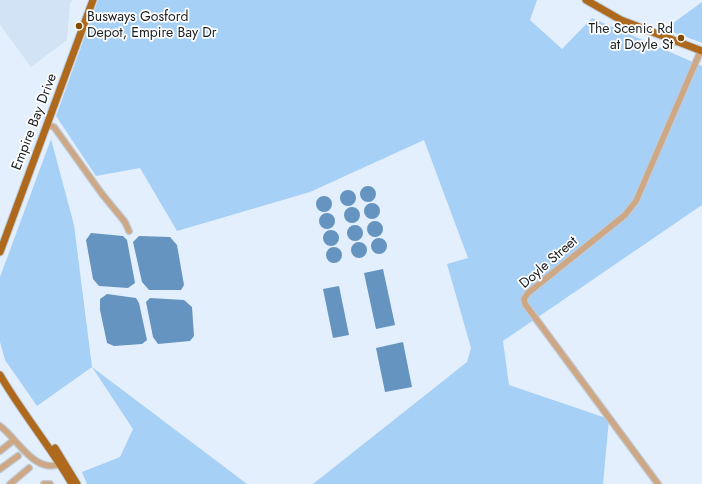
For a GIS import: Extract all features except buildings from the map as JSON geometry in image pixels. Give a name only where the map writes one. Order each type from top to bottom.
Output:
[{"type":"main road","name":"Empire Bay Drive","points":[[0,252],[93,0]]},
{"type":"main road","points":[[586,0],[621,20],[701,51]]},
{"type":"main road","points":[[0,375],[72,484]]},
{"type":"main road","points":[[22,410],[53,445],[77,484]]},
{"type":"main road","points":[[53,445],[60,464],[73,476]]},
{"type":"street","name":"Doyle Street","points":[[658,484],[525,304],[524,299],[528,293],[625,215],[636,201],[701,51]]},
{"type":"street","points":[[48,124],[54,127],[125,222],[129,231]]},
{"type":"street","points":[[0,426],[12,435],[14,440],[39,463],[50,466],[60,464]]},
{"type":"street","points":[[0,451],[14,440]]},
{"type":"street","points":[[0,470],[18,456]]},
{"type":"street","points":[[10,484],[29,468]]},
{"type":"street","points":[[44,484],[50,484]]},
{"type":"shaded area","points":[[0,0],[72,0],[70,4],[67,40],[31,67],[0,25]]},
{"type":"shaded area","points":[[98,0],[537,0],[530,20],[562,49],[592,18],[702,66],[702,205],[503,341],[509,385],[609,419],[603,484],[313,484],[467,362],[471,348],[447,264],[468,258],[424,140],[310,192],[177,231],[140,168],[96,176],[56,116]]},
{"type":"shaded area","points":[[702,2],[702,43],[665,29]]},
{"type":"shaded area","points":[[51,139],[74,225],[92,367],[37,406],[5,360],[0,342],[0,277]]},
{"type":"shaded area","points":[[368,186],[375,191],[376,194],[371,201],[368,202],[361,197],[360,194],[365,187]]},
{"type":"shaded area","points":[[348,190],[355,195],[356,198],[351,205],[348,206],[341,201],[340,198],[345,191]]},
{"type":"shaded area","points":[[324,196],[331,201],[332,204],[327,211],[324,212],[317,207],[316,204],[321,197]]},
{"type":"shaded area","points":[[372,203],[379,208],[380,211],[375,218],[372,219],[365,214],[364,211],[369,204]]},
{"type":"shaded area","points":[[352,207],[359,212],[360,215],[355,222],[352,223],[345,218],[344,215],[349,208]]},
{"type":"shaded area","points":[[327,213],[334,218],[335,221],[330,228],[327,229],[320,224],[319,221],[324,214]]},
{"type":"shaded area","points":[[375,221],[382,226],[383,229],[378,236],[375,237],[368,232],[367,229],[372,222]]},
{"type":"shaded area","points":[[355,225],[362,230],[363,233],[358,240],[355,241],[348,236],[347,233],[352,226]]},
{"type":"shaded area","points":[[331,230],[338,235],[339,238],[334,245],[331,246],[324,241],[323,238],[328,231]]},
{"type":"shaded area","points":[[91,233],[123,236],[127,240],[135,283],[128,288],[99,286],[93,279],[86,240]]},
{"type":"shaded area","points":[[139,236],[170,237],[177,245],[184,285],[181,290],[149,290],[142,282],[133,242]]},
{"type":"shaded area","points":[[379,238],[386,243],[387,246],[382,253],[379,254],[372,249],[371,246],[376,239]]},
{"type":"shaded area","points":[[359,242],[366,247],[367,250],[362,257],[359,258],[352,253],[351,250],[356,243]]},
{"type":"shaded area","points":[[334,247],[341,252],[342,255],[337,262],[334,263],[327,258],[326,255],[331,248]]},
{"type":"shaded area","points":[[383,269],[395,325],[376,329],[364,273]]},
{"type":"shaded area","points":[[339,286],[349,335],[333,338],[323,289]]},
{"type":"shaded area","points":[[107,294],[136,298],[139,303],[147,340],[142,344],[114,346],[107,343],[100,310],[100,299]]},
{"type":"shaded area","points":[[150,298],[184,300],[192,307],[194,336],[190,341],[158,344],[153,337],[146,302]]},
{"type":"shaded area","points":[[403,342],[412,387],[385,392],[376,348]]},
{"type":"shaded area","points":[[92,367],[247,484],[87,484],[82,472],[120,457],[133,429]]},
{"type":"place","name":"Busways Gosford Depot, Empire Bay Dr","points":[[79,26]]},
{"type":"place","name":"The Scenic Rd at Doyle St","points":[[681,38]]}]
